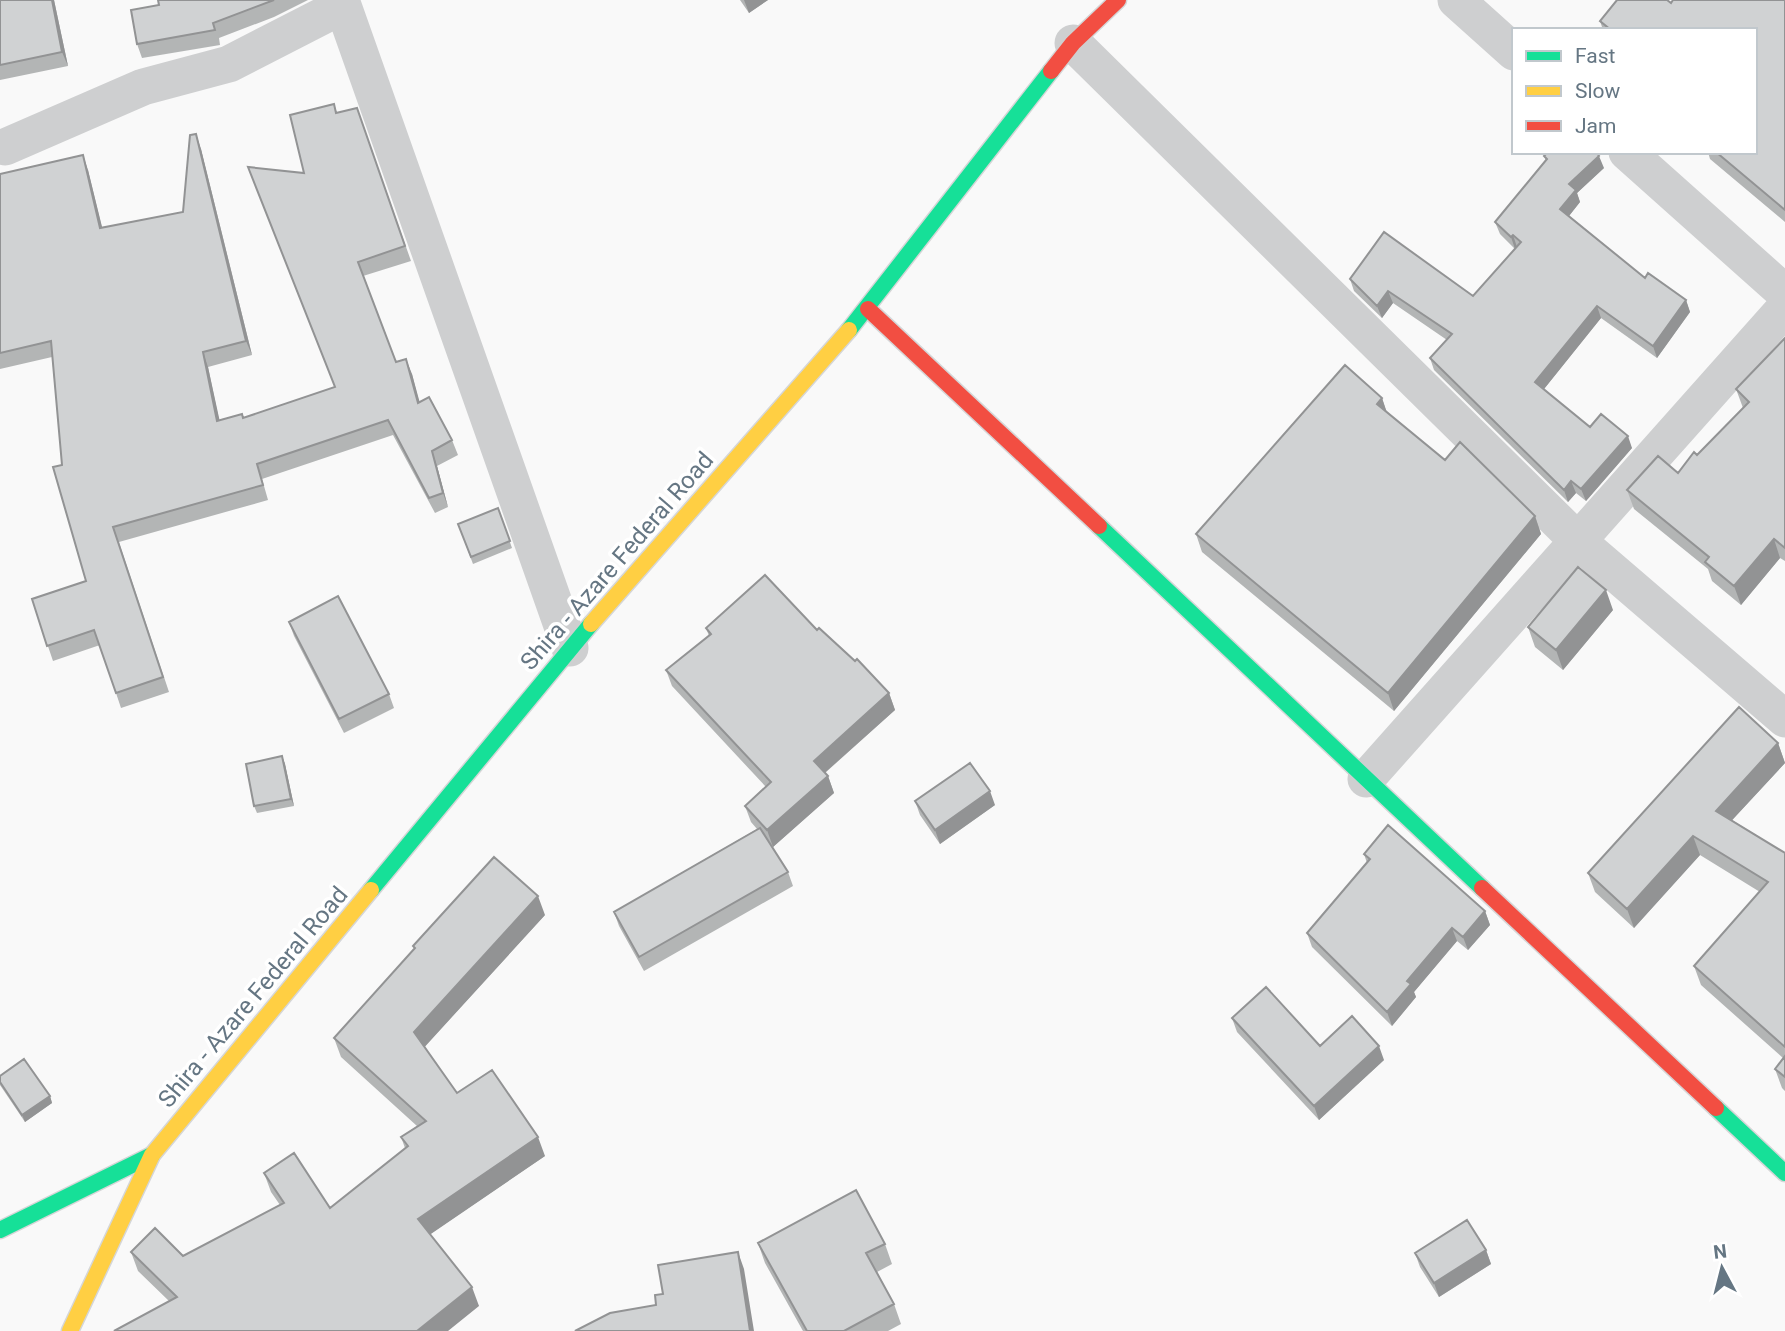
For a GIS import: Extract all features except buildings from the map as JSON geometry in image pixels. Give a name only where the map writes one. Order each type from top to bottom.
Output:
[{"type":"main road","name":"Shira - Azare Federal Road","points":[[71,1331],[152,1155],[570,648],[867,309],[1073,43],[1118,0]]},
{"type":"main road","points":[[867,309],[1785,1173]]},
{"type":"main road","name":"Shira - Azare Federal Road","points":[[0,1230],[152,1155]]},
{"type":"street","points":[[1455,0],[1512,50]]},
{"type":"street","points":[[5,147],[143,87],[229,64],[342,3],[570,648]]},
{"type":"street","points":[[1073,43],[1578,542],[1785,719]]},
{"type":"street","points":[[1629,154],[1785,293]]},
{"type":"street","points":[[1366,779],[1785,308]]},
{"type":"traffic: fast","points":[[849,330],[1051,71]]},
{"type":"traffic: fast","points":[[1099,526],[1482,888]]},
{"type":"traffic: fast","points":[[371,890],[591,624]]},
{"type":"traffic: fast","points":[[1716,1108],[1785,1173]]},
{"type":"traffic: fast","points":[[0,1230],[152,1155]]},
{"type":"traffic: slow","points":[[591,624],[849,330]]},
{"type":"traffic: slow","points":[[70,1331],[152,1155],[371,890]]},
{"type":"traffic: jam","points":[[1051,71],[1073,43],[1118,0]]},
{"type":"traffic: jam","points":[[868,309],[1099,526]]},
{"type":"traffic: jam","points":[[1482,888],[1716,1108]]}]
